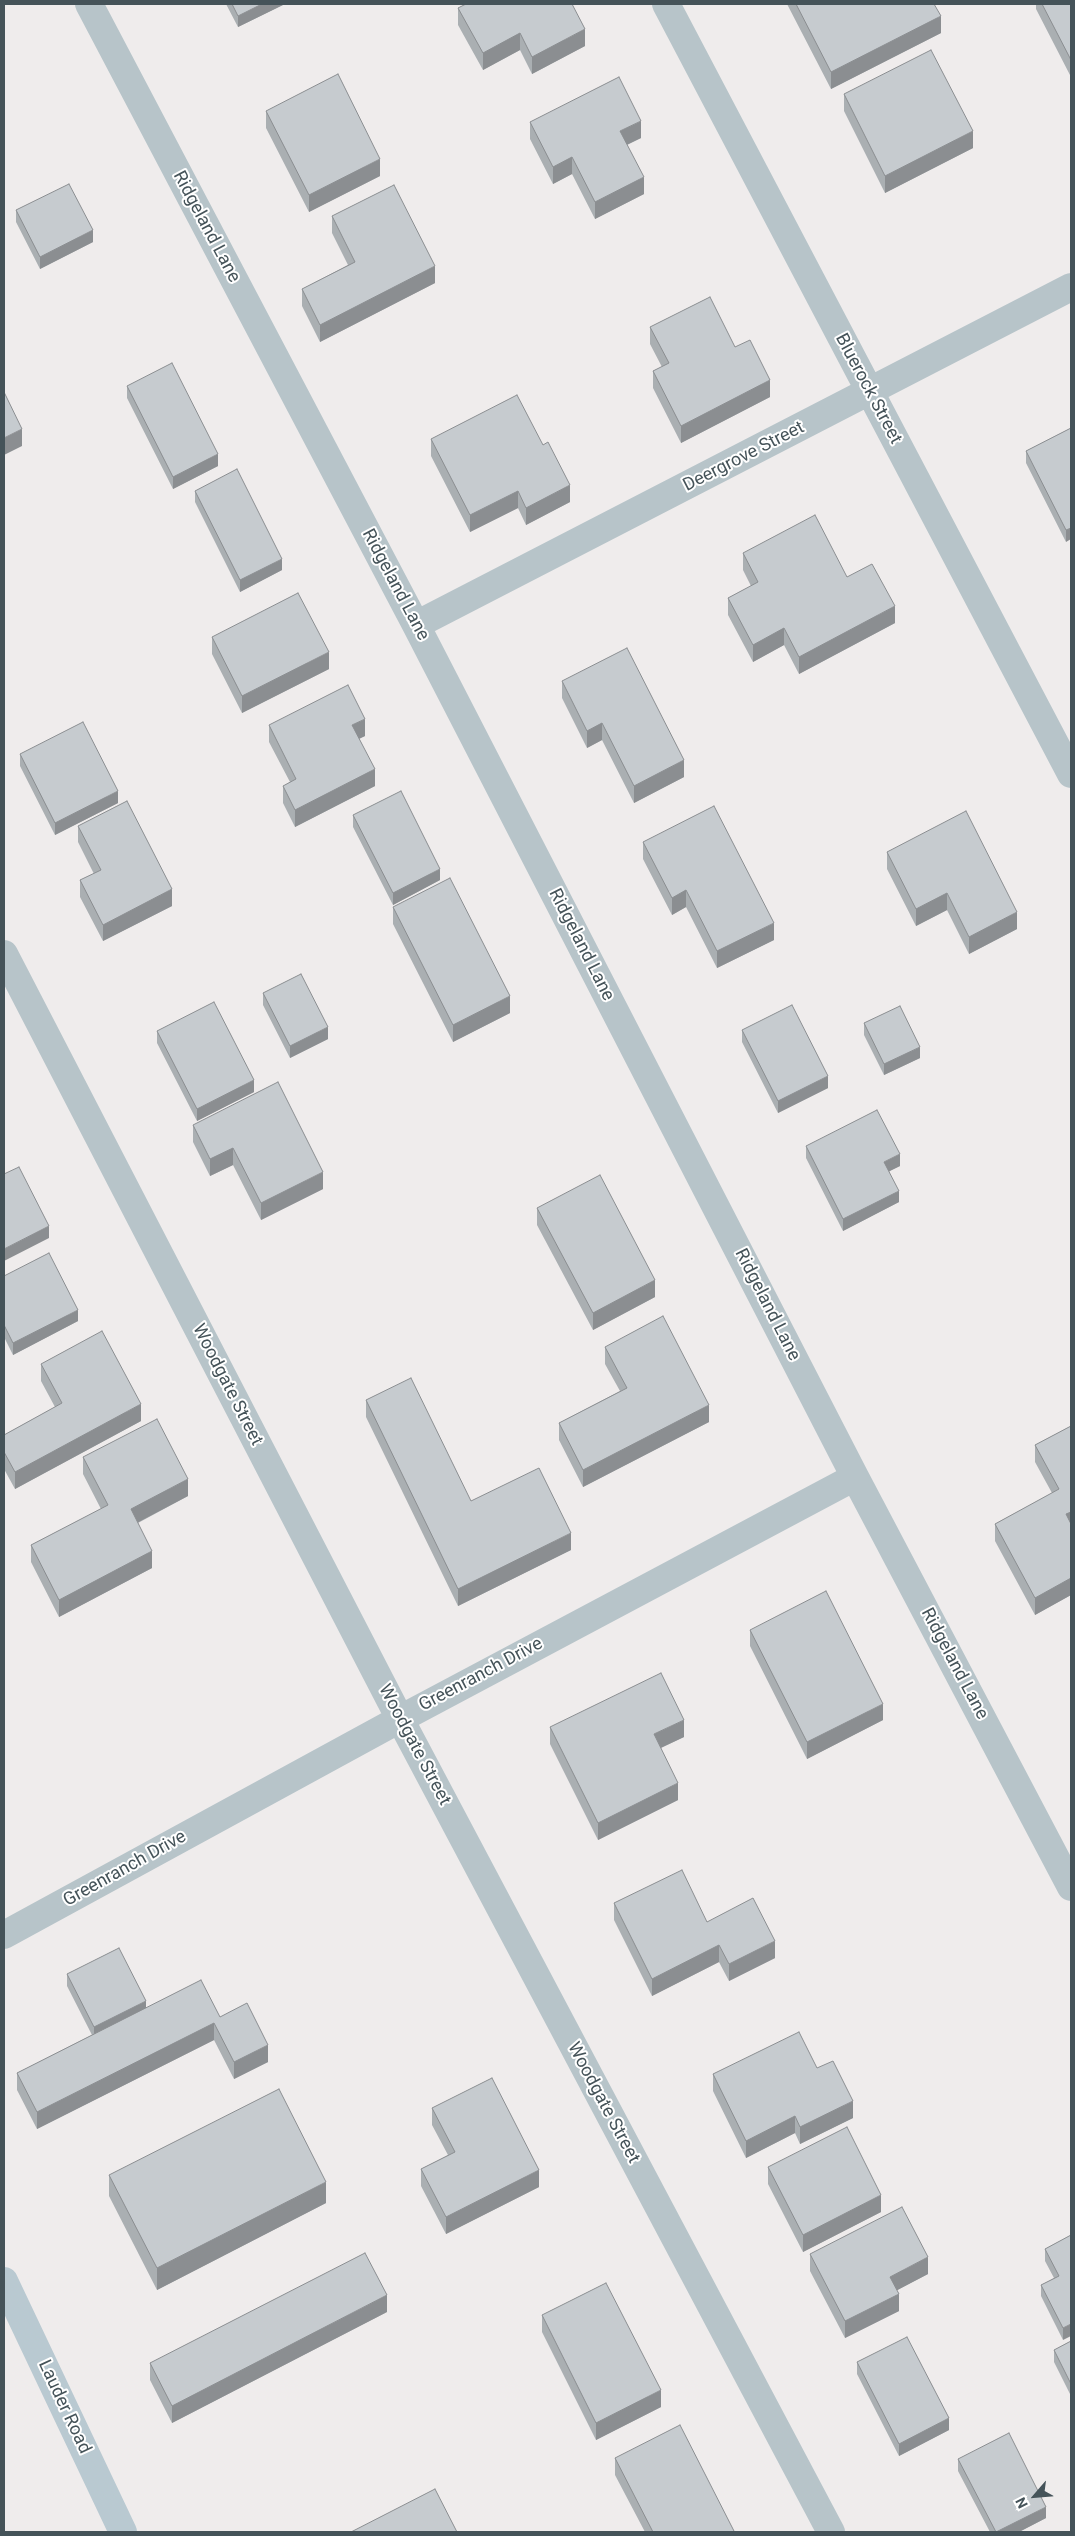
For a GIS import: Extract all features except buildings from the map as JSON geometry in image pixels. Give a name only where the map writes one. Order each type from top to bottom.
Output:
[{"type":"main road","name":"Lauder Road","points":[[4,2282],[123,2532]]},
{"type":"street","name":"Ridgeland Lane","points":[[89,4],[416,625],[855,1477],[1071,1887]]},
{"type":"street","name":"Bluerock Street","points":[[666,4],[1071,774]]},
{"type":"street","name":"Deergrove Street","points":[[416,625],[1071,288]]},
{"type":"street","name":"Woodgate Street","points":[[4,954],[400,1718],[831,2532]]},
{"type":"street","name":"Greenranch Drive","points":[[4,1935],[400,1718],[855,1477]]}]
